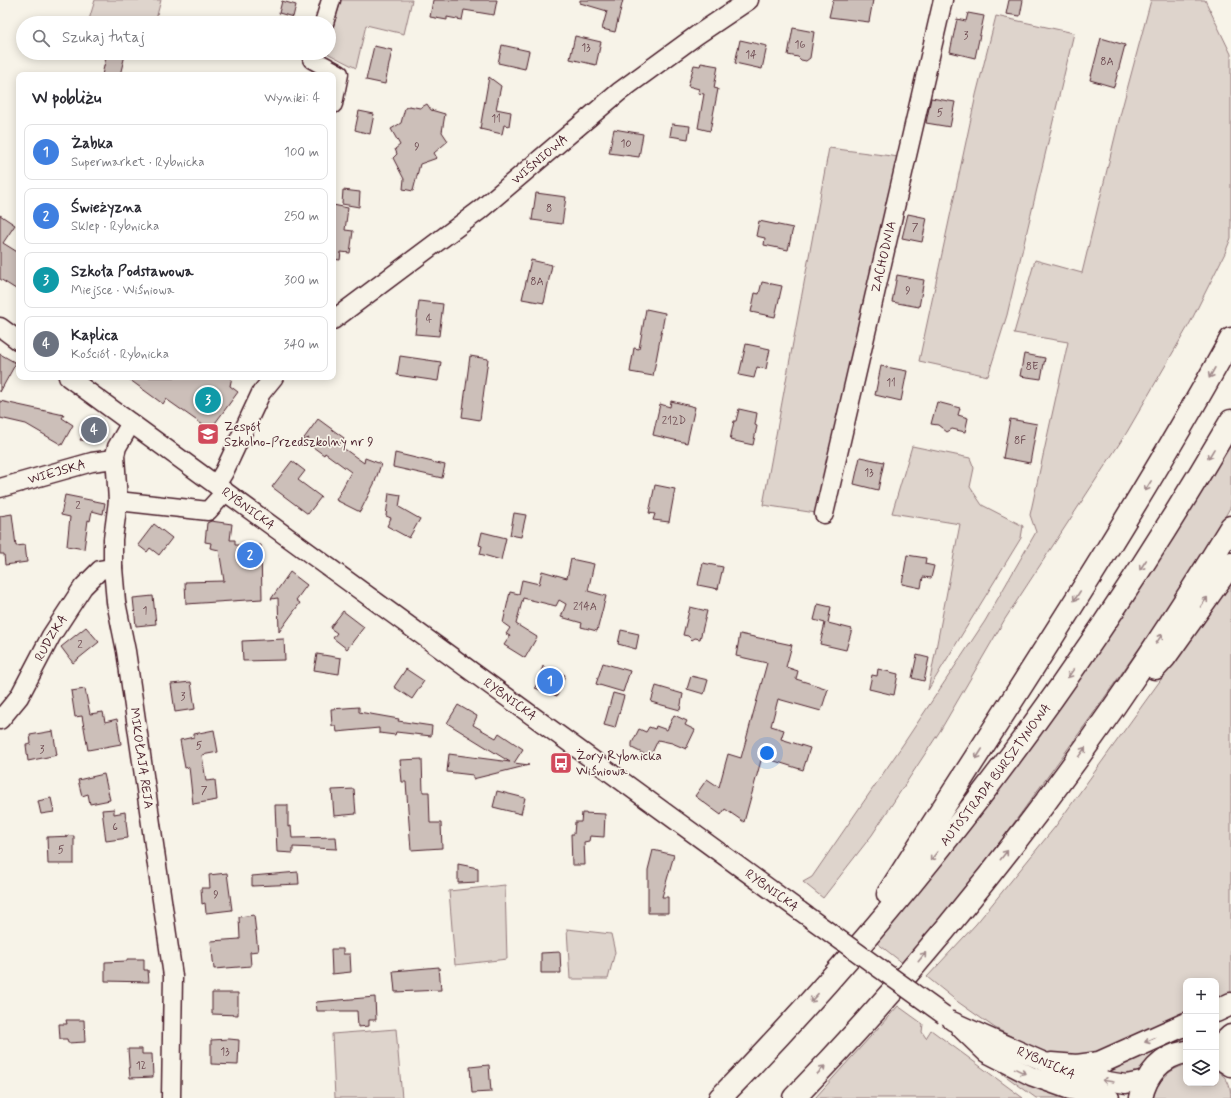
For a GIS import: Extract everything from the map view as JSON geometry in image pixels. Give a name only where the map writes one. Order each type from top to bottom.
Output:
[{"type":"main road","points":[[841,969],[1000,721],[1150,482],[1231,339]]},
{"type":"main road","name":"AUTOSTRADA BURSZTYNOWA","points":[[720,1098],[841,969],[912,884],[1035,725],[1130,586],[1172,520],[1231,421]]},
{"type":"main road","points":[[794,1098],[914,966],[1026,828],[1098,730],[1204,571],[1231,527]]},
{"type":"main road","points":[[1098,730],[1165,657],[1231,564]]},
{"type":"main road","points":[[1219,1010],[1231,1004]]},
{"type":"main road","points":[[1051,1064],[1077,1066],[1099,1063],[1183,1025]]},
{"type":"main road","points":[[1219,1047],[1231,1036]]},
{"type":"main road","points":[[1144,1089],[1160,1063],[1170,1057],[1183,1053]]},
{"type":"main road","points":[[1219,1057],[1231,1065]]},
{"type":"street","points":[[326,16],[331,0]]},
{"type":"street","name":"WIŚNIOWA","points":[[336,318],[480,210],[619,92],[697,35],[749,0]]},
{"type":"street","name":"ZACHODNIA","points":[[824,514],[943,0]]},
{"type":"street","points":[[312,60],[334,72]]},
{"type":"street","points":[[336,73],[338,74],[336,86]]},
{"type":"street","points":[[0,327],[16,339]]},
{"type":"street","name":"RYBNICKA","points":[[72,380],[948,1018],[986,1052],[1015,1069],[1070,1090],[1110,1098]]},
{"type":"street","points":[[118,500],[208,511],[220,488],[224,472],[261,394],[272,380]]},
{"type":"street","name":"MIKOŁAJA REJA","points":[[131,423],[117,447],[114,460],[118,500],[113,539],[113,568],[116,602],[126,651],[173,976],[171,1098]]},
{"type":"street","name":"WIEJSKA","points":[[0,488],[92,462],[114,460]]},
{"type":"street","name":"RUDZKA","points":[[0,720],[18,697],[51,636],[83,587],[100,570],[113,568]]},
{"type":"street","name":"RYBNICKA","points":[[948,1018],[1076,1076],[1126,1084],[1144,1089]]},
{"type":"shaded area","points":[[95,0],[161,0],[157,16],[90,16]]},
{"type":"shaded area","points":[[341,0],[412,0],[404,34],[366,25],[356,68],[336,58],[336,18]]},
{"type":"shaded area","points":[[1151,0],[1205,0],[1231,54],[1231,238],[1190,323],[1127,432],[1005,619],[940,731],[872,835],[823,898],[803,882],[812,877],[904,743],[985,621],[1036,532],[1030,515],[1068,342],[1014,333],[1035,260],[1082,273],[1121,112]]},
{"type":"shaded area","points":[[996,16],[1074,33],[1007,315],[988,376],[919,361],[976,95]]},
{"type":"shaded area","points":[[829,148],[899,157],[816,513],[763,505]]},
{"type":"shaded area","points":[[1231,438],[1231,506],[1222,522],[1164,613],[1088,721],[995,849],[904,964],[877,943],[945,858],[1011,771],[1106,639],[1162,556]]},
{"type":"shaded area","points":[[912,446],[970,458],[974,468],[970,487],[982,505],[1023,526],[1021,538],[928,690],[960,524],[892,513]]},
{"type":"shaded area","points":[[1231,582],[1231,997],[1219,1003],[1219,978],[1183,978],[1183,1017],[1086,1057],[1056,1056],[1024,1043],[995,1028],[958,1002],[927,977],[976,924],[1055,827]]},
{"type":"shaded area","points":[[505,885],[507,959],[455,965],[449,891]]},
{"type":"shaded area","points":[[567,929],[611,934],[615,952],[608,979],[570,979]]},
{"type":"shaded area","points":[[898,1006],[923,1024],[922,1032],[926,1038],[931,1030],[1023,1098],[815,1098]]},
{"type":"shaded area","points":[[396,1029],[402,1098],[335,1098],[332,1034]]},
{"type":"shaded area","points":[[1183,1031],[1183,1046],[1134,1076],[1092,1071]]},
{"type":"shaded area","points":[[1183,1066],[1183,1086],[1219,1086],[1219,1073],[1228,1082],[1231,1098],[1153,1098],[1161,1081],[1174,1069]]},
{"type":"shaded area","points":[[1002,1069],[1077,1098],[1036,1098],[1000,1072]]},
{"type":"building","points":[[433,0],[497,0],[494,15],[464,10],[462,20],[447,17],[447,20],[430,17]]},
{"type":"building","points":[[580,0],[623,0],[615,32],[602,29],[607,11],[580,3]]},
{"type":"building","points":[[833,0],[873,0],[869,22],[829,17]]},
{"type":"building","points":[[1009,0],[1023,0],[1020,16],[1006,14]]},
{"type":"building","points":[[282,1],[296,5],[293,16],[279,13]]},
{"type":"building","points":[[968,13],[984,16],[975,58],[950,52],[957,19],[966,21]]},
{"type":"building","points":[[793,28],[814,32],[810,58],[806,61],[801,60],[798,57],[788,55]]},
{"type":"building","points":[[575,36],[601,42],[596,65],[570,59]]},
{"type":"building","points":[[1101,38],[1125,45],[1114,87],[1090,80]]},
{"type":"building","points":[[740,40],[767,46],[762,69],[735,63]]},
{"type":"building","points":[[502,45],[529,51],[525,69],[498,63]]},
{"type":"building","points":[[374,46],[392,50],[385,84],[366,80]]},
{"type":"building","points":[[105,60],[124,60],[121,72],[103,72]]},
{"type":"building","points":[[701,63],[718,66],[714,88],[718,89],[710,131],[698,128],[704,94],[698,93],[699,89],[688,86],[694,65],[700,66]]},
{"type":"building","points":[[489,77],[501,86],[496,109],[511,112],[509,126],[504,125],[502,134],[480,129]]},
{"type":"building","points":[[931,98],[955,102],[950,127],[926,123]]},
{"type":"building","points":[[427,104],[431,110],[445,114],[442,132],[448,141],[434,153],[437,158],[420,164],[413,191],[403,189],[404,179],[393,158],[397,154],[395,149],[400,145],[391,129],[401,123],[405,108],[409,106],[420,108]]},
{"type":"building","points":[[359,111],[374,114],[370,134],[355,130]]},
{"type":"building","points":[[672,124],[690,126],[688,139],[670,136]]},
{"type":"building","points":[[614,129],[643,134],[639,157],[609,153]]},
{"type":"building","points":[[343,190],[360,192],[359,207],[342,204]]},
{"type":"building","points":[[536,193],[566,197],[562,224],[532,220]]},
{"type":"building","points":[[336,206],[348,208],[345,230],[353,231],[350,253],[341,252],[340,260],[336,259]]},
{"type":"building","points":[[908,214],[927,218],[922,242],[902,238]]},
{"type":"building","points":[[0,215],[15,225],[3,243],[16,251],[16,289],[0,279]]},
{"type":"building","points":[[759,221],[793,228],[788,250],[764,245],[765,238],[756,236]]},
{"type":"building","points":[[531,260],[552,265],[544,303],[522,299]]},
{"type":"building","points":[[897,275],[924,280],[919,307],[892,302]]},
{"type":"building","points":[[762,282],[782,286],[775,317],[751,312],[755,293],[759,294]]},
{"type":"building","points":[[419,301],[443,304],[439,336],[415,334]]},
{"type":"building","points":[[646,309],[665,313],[653,376],[630,372],[634,348],[639,349]]},
{"type":"building","points":[[746,344],[770,349],[766,369],[757,367],[754,378],[739,375]]},
{"type":"building","points":[[0,354],[16,363],[0,392]]},
{"type":"building","points":[[1024,354],[1045,358],[1041,379],[1020,376]]},
{"type":"building","points":[[400,356],[441,362],[438,381],[397,375]]},
{"type":"building","points":[[470,356],[488,359],[480,420],[462,417]]},
{"type":"building","points":[[881,366],[907,371],[901,401],[875,395]]},
{"type":"building","points":[[130,380],[231,380],[230,386],[238,392],[210,430],[166,399],[163,404]]},
{"type":"building","points":[[0,401],[64,415],[62,418],[73,425],[62,445],[26,424],[0,418]]},
{"type":"building","points":[[671,401],[695,407],[687,443],[653,435],[660,404],[670,407]]},
{"type":"building","points":[[937,402],[960,408],[958,415],[968,418],[965,432],[952,429],[947,432],[938,425],[931,424]]},
{"type":"building","points":[[739,409],[757,413],[755,425],[757,426],[753,445],[730,440],[734,421],[736,421]]},
{"type":"building","points":[[318,419],[344,438],[339,445],[364,463],[365,458],[381,464],[375,482],[360,512],[336,500],[351,472],[325,453],[324,455],[306,442],[309,438],[302,441]]},
{"type":"building","points":[[1010,419],[1037,424],[1030,463],[1003,458]]},
{"type":"building","points":[[93,421],[103,428],[93,441],[80,440]]},
{"type":"building","points":[[395,453],[445,465],[442,478],[393,467]]},
{"type":"building","points":[[860,457],[884,462],[878,490],[854,484]]},
{"type":"building","points":[[292,461],[305,471],[298,480],[321,497],[308,514],[272,487]]},
{"type":"building","points":[[655,485],[675,489],[669,522],[653,520],[655,514],[649,513]]},
{"type":"building","points":[[389,493],[401,495],[399,507],[420,519],[409,538],[387,526],[391,518],[386,516]]},
{"type":"building","points":[[65,495],[105,503],[103,514],[92,511],[90,521],[88,520],[84,549],[67,546],[70,517],[61,515]]},
{"type":"building","points":[[514,513],[526,515],[521,537],[510,535]]},
{"type":"building","points":[[12,514],[16,546],[25,545],[27,562],[5,565],[4,554],[0,554],[0,516]]},
{"type":"building","points":[[211,521],[232,524],[230,540],[235,540],[235,545],[261,545],[262,599],[186,604],[185,582],[224,581],[219,550],[210,548],[211,543],[205,542],[207,523]]},
{"type":"building","points":[[154,524],[172,538],[159,555],[150,548],[147,552],[138,545]]},
{"type":"building","points":[[482,532],[506,538],[501,560],[480,554],[482,546],[479,545]]},
{"type":"building","points":[[907,555],[926,558],[925,564],[934,566],[931,578],[923,577],[921,588],[902,584]]},
{"type":"building","points":[[571,559],[594,564],[588,591],[606,596],[597,631],[581,627],[582,623],[561,617],[566,604],[559,600],[556,606],[523,598],[516,624],[537,637],[525,658],[504,645],[510,636],[506,634],[510,628],[503,623],[510,592],[519,594],[522,580],[539,584],[542,571],[567,578]]},
{"type":"building","points":[[703,563],[723,567],[718,589],[698,585]]},
{"type":"building","points":[[290,572],[307,585],[296,600],[300,603],[279,632],[278,598],[271,599]]},
{"type":"building","points":[[153,596],[156,624],[136,626],[133,598]]},
{"type":"building","points":[[818,604],[831,607],[828,623],[852,629],[846,650],[820,644],[825,623],[814,620]]},
{"type":"building","points":[[690,607],[707,611],[700,639],[695,638],[692,640],[688,636],[683,635]]},
{"type":"building","points":[[343,611],[364,627],[347,649],[333,638],[337,633],[330,628]]},
{"type":"building","points":[[86,627],[99,642],[73,663],[61,647]]},
{"type":"building","points":[[621,630],[639,634],[636,649],[618,644]]},
{"type":"building","points":[[740,634],[792,645],[786,667],[798,671],[796,679],[828,689],[821,711],[778,699],[771,726],[784,730],[781,739],[810,748],[803,770],[762,757],[744,822],[725,809],[721,815],[695,796],[707,779],[719,787],[728,754],[741,758],[767,663],[736,656]]},
{"type":"building","points":[[284,639],[285,660],[243,661],[242,641]]},
{"type":"building","points":[[317,654],[341,658],[339,674],[314,670]]},
{"type":"building","points":[[917,655],[929,658],[924,681],[912,678]]},
{"type":"building","points":[[603,663],[630,671],[623,692],[596,684]]},
{"type":"building","points":[[543,666],[565,675],[557,696],[535,688]]},
{"type":"building","points":[[406,669],[424,681],[412,699],[394,687]]},
{"type":"building","points":[[878,669],[898,674],[894,695],[869,689],[872,675],[877,676]]},
{"type":"building","points":[[691,676],[708,680],[704,694],[687,689]]},
{"type":"building","points":[[191,682],[195,709],[175,712],[171,684]]},
{"type":"building","points":[[656,686],[683,694],[680,710],[651,702]]},
{"type":"building","points":[[85,689],[90,714],[103,712],[105,722],[117,719],[121,744],[88,750],[82,716],[75,717],[71,691]]},
{"type":"building","points":[[613,693],[624,696],[615,728],[604,725]]},
{"type":"building","points":[[458,705],[477,716],[473,725],[496,738],[499,733],[523,749],[514,763],[529,765],[473,779],[473,775],[447,772],[449,754],[510,762],[447,723]]},
{"type":"building","points":[[359,707],[359,712],[399,719],[398,721],[432,726],[431,736],[396,732],[395,735],[379,733],[379,728],[337,732],[336,726],[332,726],[331,709]]},
{"type":"building","points":[[674,715],[687,721],[685,725],[695,730],[686,749],[672,743],[658,740],[650,757],[632,748],[632,743],[639,729],[646,732],[649,727],[655,729],[656,726],[667,730]]},
{"type":"building","points":[[214,730],[218,752],[202,755],[206,781],[215,780],[217,800],[193,804],[189,767],[185,768],[180,740],[194,737],[194,734]]},
{"type":"building","points":[[53,731],[57,755],[28,761],[26,745],[31,744],[30,735]]},
{"type":"building","points":[[422,759],[423,792],[429,792],[430,823],[441,823],[442,848],[411,850],[406,782],[402,782],[400,760]]},
{"type":"building","points":[[104,774],[110,800],[90,804],[88,794],[82,796],[78,780]]},
{"type":"building","points":[[354,789],[356,814],[334,816],[332,790]]},
{"type":"building","points":[[497,791],[525,798],[521,814],[493,807]]},
{"type":"building","points":[[51,798],[54,812],[41,814],[38,801]]},
{"type":"building","points":[[275,805],[288,805],[288,827],[291,826],[292,838],[336,837],[337,849],[293,847],[293,853],[277,852]]},
{"type":"building","points":[[114,809],[114,814],[125,812],[128,838],[106,841],[102,810]]},
{"type":"building","points":[[582,813],[605,814],[604,837],[590,836],[589,841],[584,842],[585,865],[572,865],[571,834],[574,834],[575,822],[581,822]]},
{"type":"building","points":[[74,836],[74,864],[48,864],[47,837]]},
{"type":"building","points":[[653,850],[674,855],[662,897],[668,897],[668,913],[648,913],[648,870]]},
{"type":"building","points":[[458,864],[478,868],[478,882],[458,883]]},
{"type":"building","points":[[298,872],[299,884],[252,886],[252,876]]},
{"type":"building","points":[[227,873],[232,910],[206,913],[205,903],[202,904],[201,888],[210,888],[209,875]]},
{"type":"building","points":[[254,915],[258,951],[250,952],[251,966],[214,969],[211,941],[240,939],[239,917]]},
{"type":"building","points":[[331,949],[343,949],[343,954],[350,954],[351,972],[332,974]]},
{"type":"building","points":[[560,952],[561,973],[541,973],[541,953]]},
{"type":"building","points":[[127,959],[144,959],[144,970],[148,970],[149,982],[105,981],[105,962],[127,961]]},
{"type":"building","points":[[439,967],[441,990],[395,992],[393,971]]},
{"type":"building","points":[[212,993],[238,993],[238,1015],[212,1014]]},
{"type":"building","points":[[375,997],[376,1020],[369,1020],[369,1026],[358,1027],[357,1011],[317,1011],[316,1002]]},
{"type":"building","points":[[66,1020],[84,1020],[85,1042],[68,1043],[67,1039],[60,1039],[59,1024],[67,1024]]},
{"type":"building","points":[[211,1040],[239,1040],[238,1065],[211,1064]]},
{"type":"building","points":[[128,1049],[142,1049],[142,1054],[152,1054],[153,1077],[130,1078]]},
{"type":"building","points":[[489,1065],[491,1092],[472,1093],[470,1067]]},
{"type":"place","name":"Szkoła Podstawowa","points":[[208,400]]},
{"type":"place","name":"Kaplica","points":[[94,430]]},
{"type":"place","name":"Zespół Szkolno-Przedszkolny nr 9","points":[[208,434]]},
{"type":"place","name":"Świeżyzna","points":[[250,555]]},
{"type":"place","name":"Żabka","points":[[550,681]]},
{"type":"place","name":"Żory Rybnicka Wiśniowa","points":[[561,763]]}]
